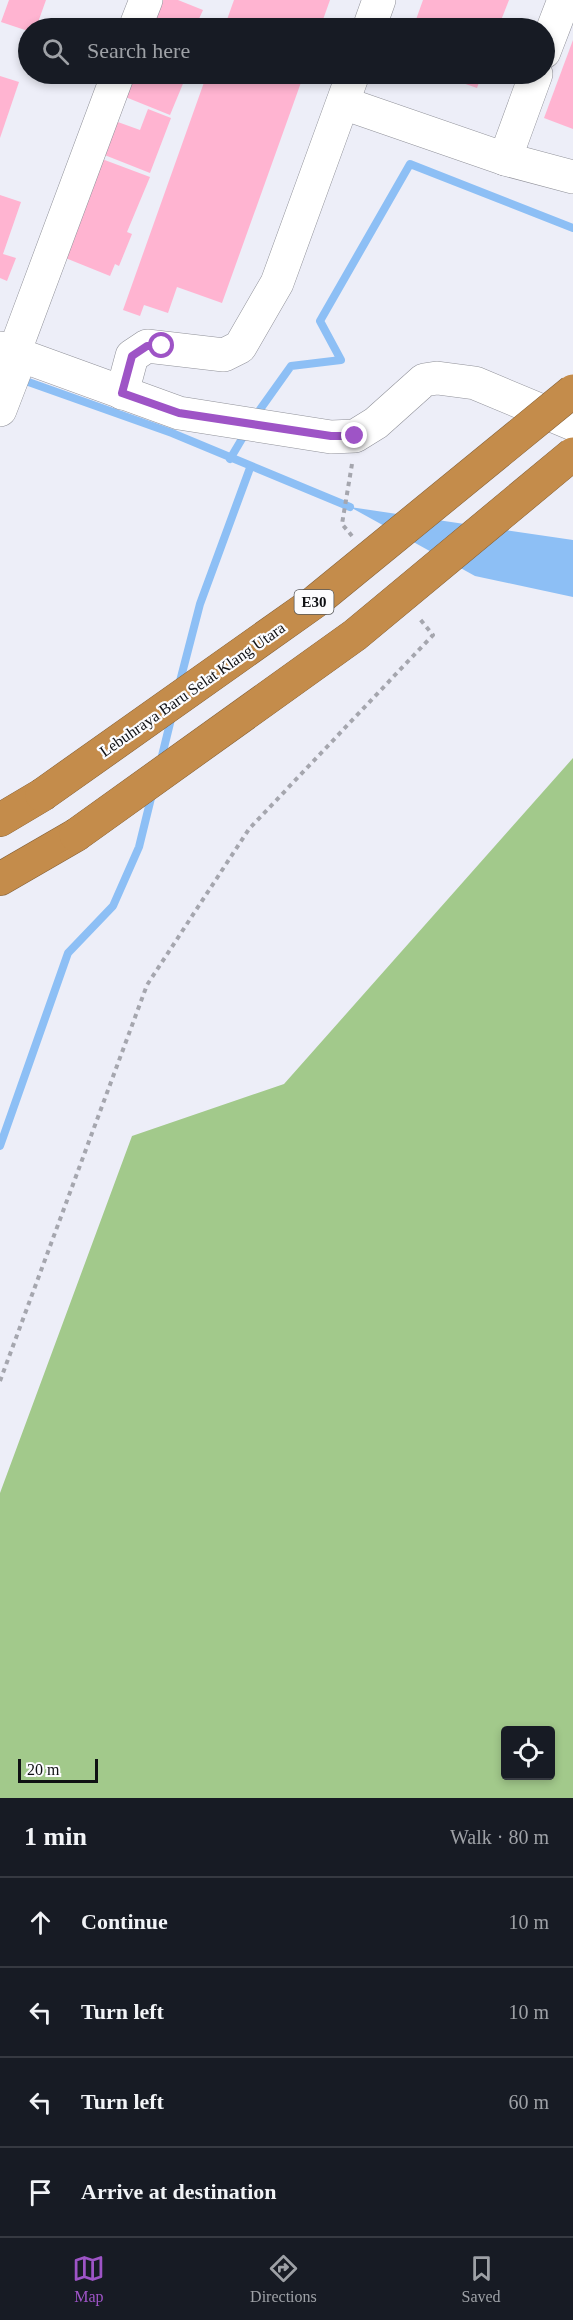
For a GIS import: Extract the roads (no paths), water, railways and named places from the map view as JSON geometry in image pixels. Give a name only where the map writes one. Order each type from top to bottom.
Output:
[{"type":"highway","name":"Lebuhraya Baru Selat Klang Utara","points":[[0,820],[42,795],[316,601],[573,391]]},
{"type":"highway","points":[[0,879],[76,835],[355,635],[573,454]]},
{"type":"street","points":[[139,18],[146,0]]},
{"type":"street","points":[[373,18],[379,0]]},
{"type":"street","points":[[555,23],[564,0]]},
{"type":"street","points":[[0,410],[10,357],[114,84]]},
{"type":"street","points":[[505,159],[533,84]]},
{"type":"street","points":[[122,393],[132,356],[147,346],[224,355],[240,347],[277,283],[348,88],[505,159],[573,177]]},
{"type":"street","points":[[10,357],[179,413],[331,436],[355,436],[376,423],[424,380],[436,378],[475,384],[573,424]]},
{"type":"water","points":[[350,507],[573,540],[573,597],[475,576]]},
{"type":"waterway","points":[[254,418],[291,366],[341,360],[320,321],[410,164],[573,228]]},
{"type":"waterway","points":[[20,379],[172,433],[350,507]]},
{"type":"waterway","points":[[230,459],[246,432]]},
{"type":"waterway","points":[[179,685],[200,604],[250,468]]},
{"type":"waterway","points":[[160,764],[172,715]]},
{"type":"waterway","points":[[0,1146],[68,953],[113,906],[139,847],[152,794]]}]
